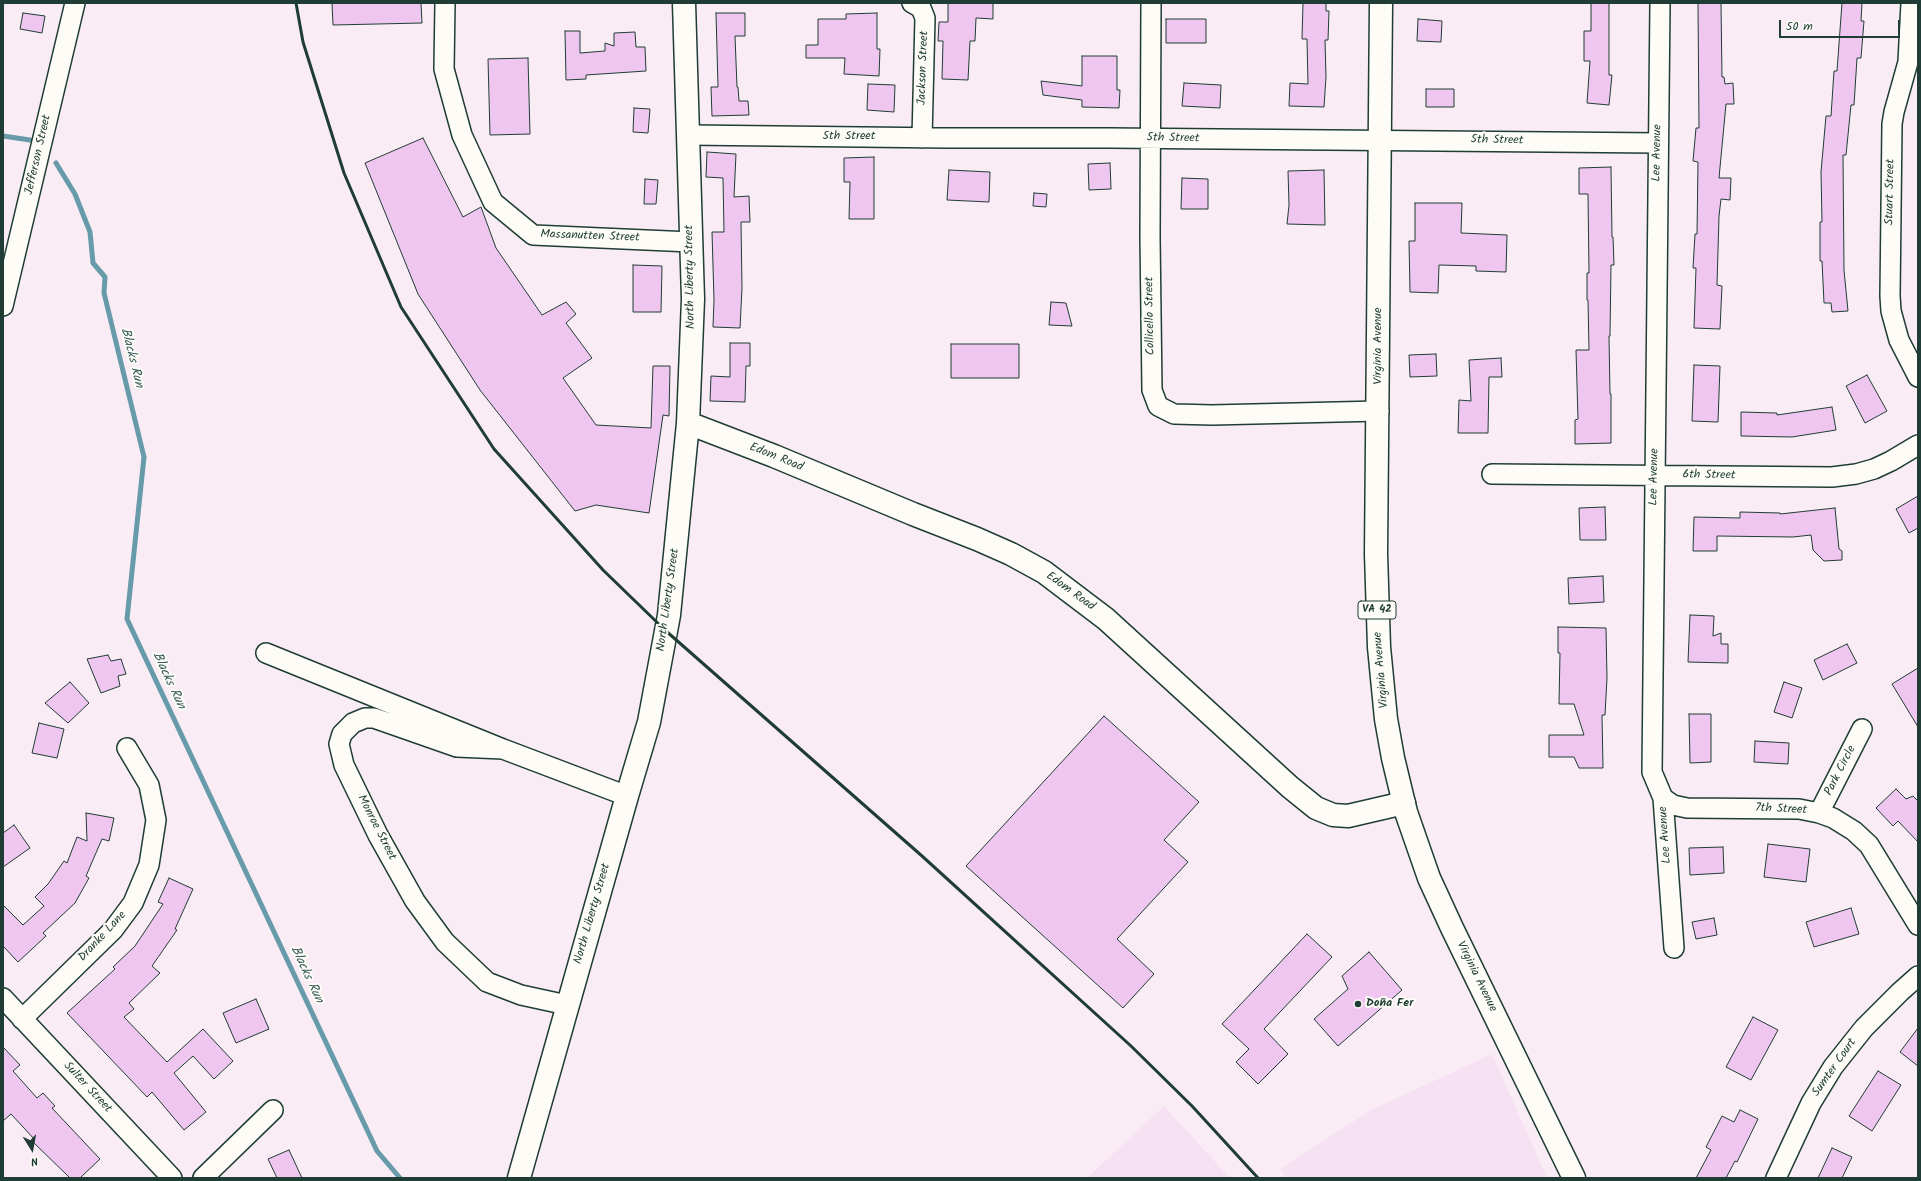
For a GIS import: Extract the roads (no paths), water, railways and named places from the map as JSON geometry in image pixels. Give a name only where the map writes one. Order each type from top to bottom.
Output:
[{"type":"street","name":"Jefferson Street","points":[[3,306],[75,3]]},
{"type":"street","name":"Massanutten Street","points":[[445,3],[444,69],[462,135],[493,202],[533,235],[691,242]]},
{"type":"street","name":"North Liberty Street","points":[[519,1178],[567,1005],[649,722],[669,615],[688,424],[693,299],[684,3]]},
{"type":"street","name":"Jackson Street","points":[[912,3],[921,8],[925,18],[922,138]]},
{"type":"street","name":"Collicello Street","points":[[1151,3],[1150,138],[1152,390],[1158,406],[1174,414],[1212,415],[1379,411]]},
{"type":"street","name":"Virginia Avenue","points":[[1381,3],[1379,411],[1376,554],[1379,647],[1386,719],[1393,758],[1404,803],[1419,852],[1442,908],[1574,1178]]},
{"type":"street","name":"Lee Avenue","points":[[1660,3],[1652,772],[1663,798],[1674,948]]},
{"type":"street","name":"Stuart Street","points":[[1911,3],[1908,62],[1892,124],[1890,296],[1899,340],[1918,377]]},
{"type":"street","name":"5th Street","points":[[688,134],[922,138],[1150,138],[1658,143]]},
{"type":"street","name":"Edom Road","points":[[688,424],[774,456],[977,539],[1011,554],[1044,572],[1106,619],[1290,787],[1316,808],[1333,815],[1348,816],[1404,803]]},
{"type":"street","name":"6th Street","points":[[1492,474],[1841,476],[1860,473],[1883,465],[1918,445]]},
{"type":"street","name":"Monroe Street","points":[[266,653],[504,749],[627,796]]},
{"type":"street","name":"Monroe Street","points":[[504,749],[457,747],[374,718],[365,718],[353,723],[342,734],[339,744],[344,765],[378,835],[415,901],[445,942],[469,966],[491,984],[521,995],[567,1005]]},
{"type":"street","name":"Park Circle","points":[[1819,813],[1862,729]]},
{"type":"street","name":"Dranke Lane","points":[[22,1019],[113,930],[134,903],[149,865],[156,820],[149,785],[127,748]]},
{"type":"street","name":"7th Street","points":[[1663,798],[1672,805],[1687,808],[1791,809],[1819,813],[1848,827],[1869,845],[1918,925]]},
{"type":"street","name":"Sumter Court","points":[[1776,1178],[1811,1103],[1833,1067],[1864,1028],[1891,1000],[1918,976]]},
{"type":"street","name":"Sulter Street","points":[[3,998],[172,1178]]},
{"type":"street","points":[[203,1178],[273,1110]]},
{"type":"waterway","name":"Blacks Run","points":[[3,136],[30,140]]},
{"type":"waterway","name":"Blacks Run","points":[[56,163],[75,194],[90,232],[93,263],[105,277],[104,293],[144,457],[127,619],[377,1151],[400,1178]]},
{"type":"railway","points":[[296,3],[303,42],[344,173],[401,307],[494,449],[603,570],[666,631],[922,856],[1131,1046],[1192,1106],[1258,1178]]},
{"type":"place","name":"Doña Fer","points":[[1358,1004]]}]
